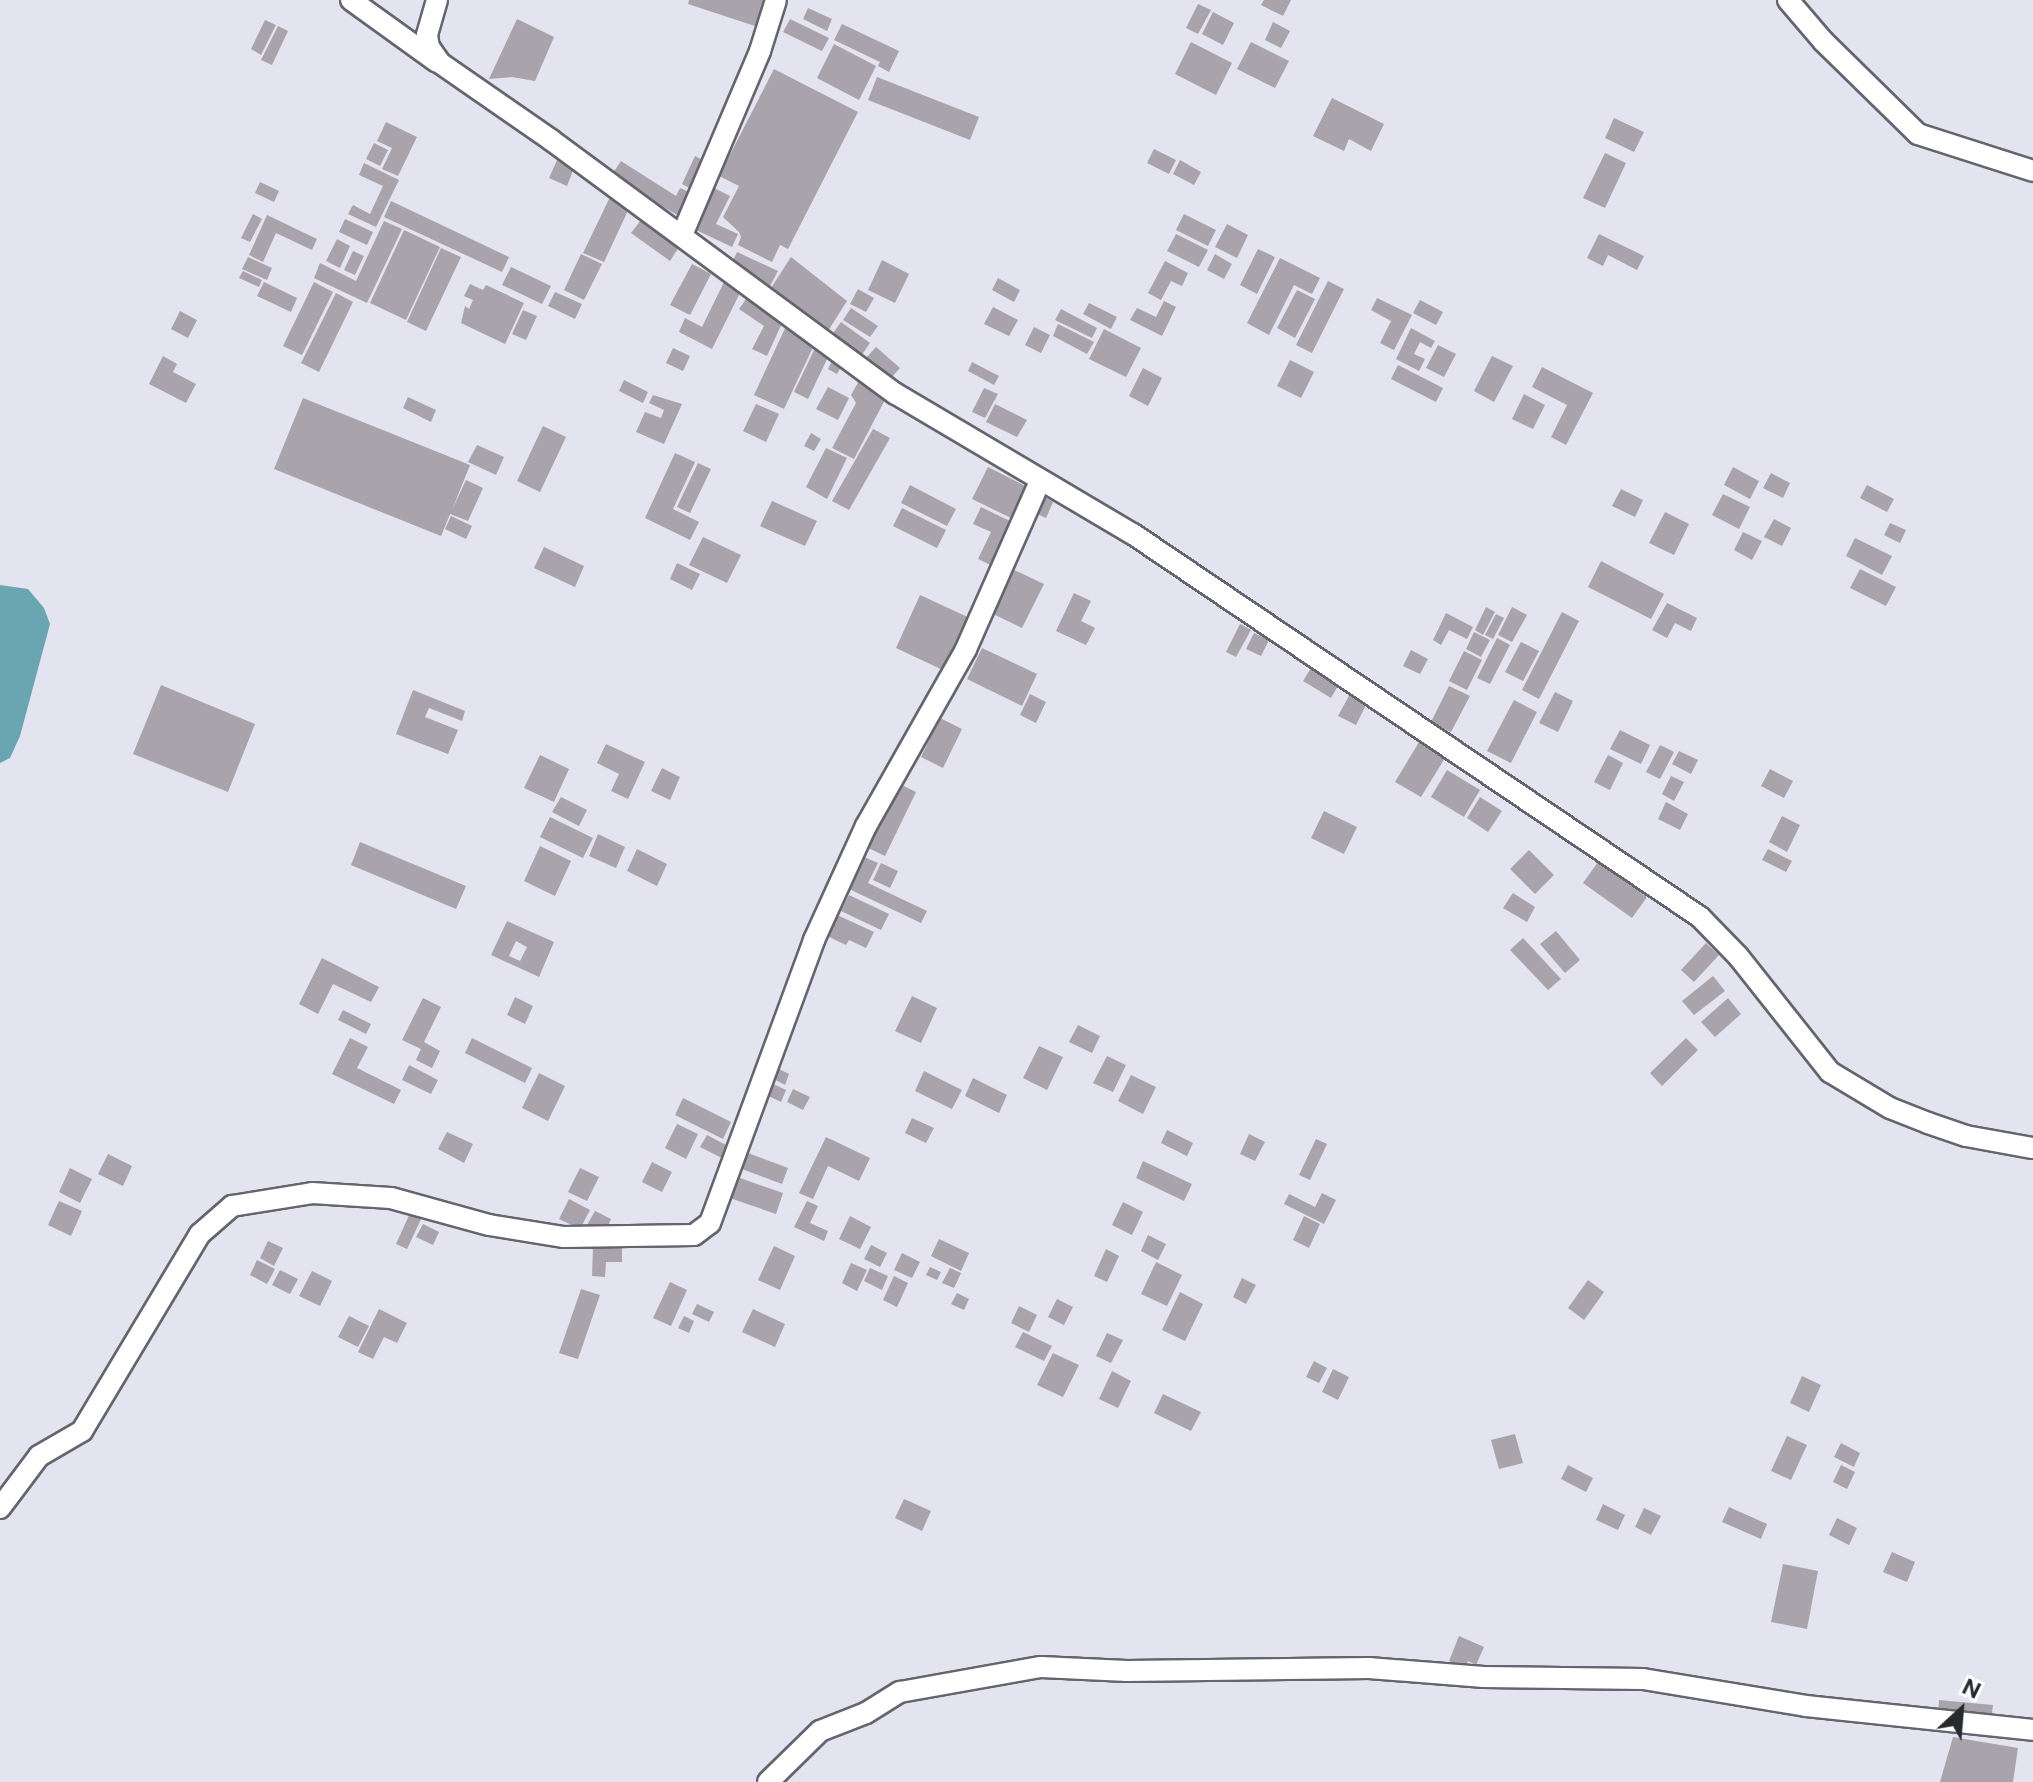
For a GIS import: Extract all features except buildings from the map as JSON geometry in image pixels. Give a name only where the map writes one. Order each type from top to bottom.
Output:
[{"type":"street","points":[[351,0],[682,235],[896,394],[1133,534],[1700,917],[1738,956],[1830,1072],[1890,1108],[1928,1123],[1966,1136],[2033,1148]]},
{"type":"street","points":[[437,0],[427,35],[429,47],[440,63]]},
{"type":"street","points":[[682,235],[760,51],[776,0]]},
{"type":"street","points":[[1788,0],[1823,41],[1918,134],[2033,171]]},
{"type":"street","points":[[0,1508],[39,1456],[82,1431],[200,1234],[232,1206],[312,1193],[391,1198],[489,1225],[564,1237],[694,1235],[710,1223],[814,940],[866,826],[966,649],[1040,481]]},
{"type":"street","points":[[768,1782],[820,1731],[866,1713],[900,1692],[1041,1667],[1127,1671],[1369,1668],[1484,1677],[1643,1679],[1806,1706],[2033,1730]]},
{"type":"water","points":[[0,585],[28,589],[44,608],[50,624],[20,736],[10,758],[0,763]]}]
